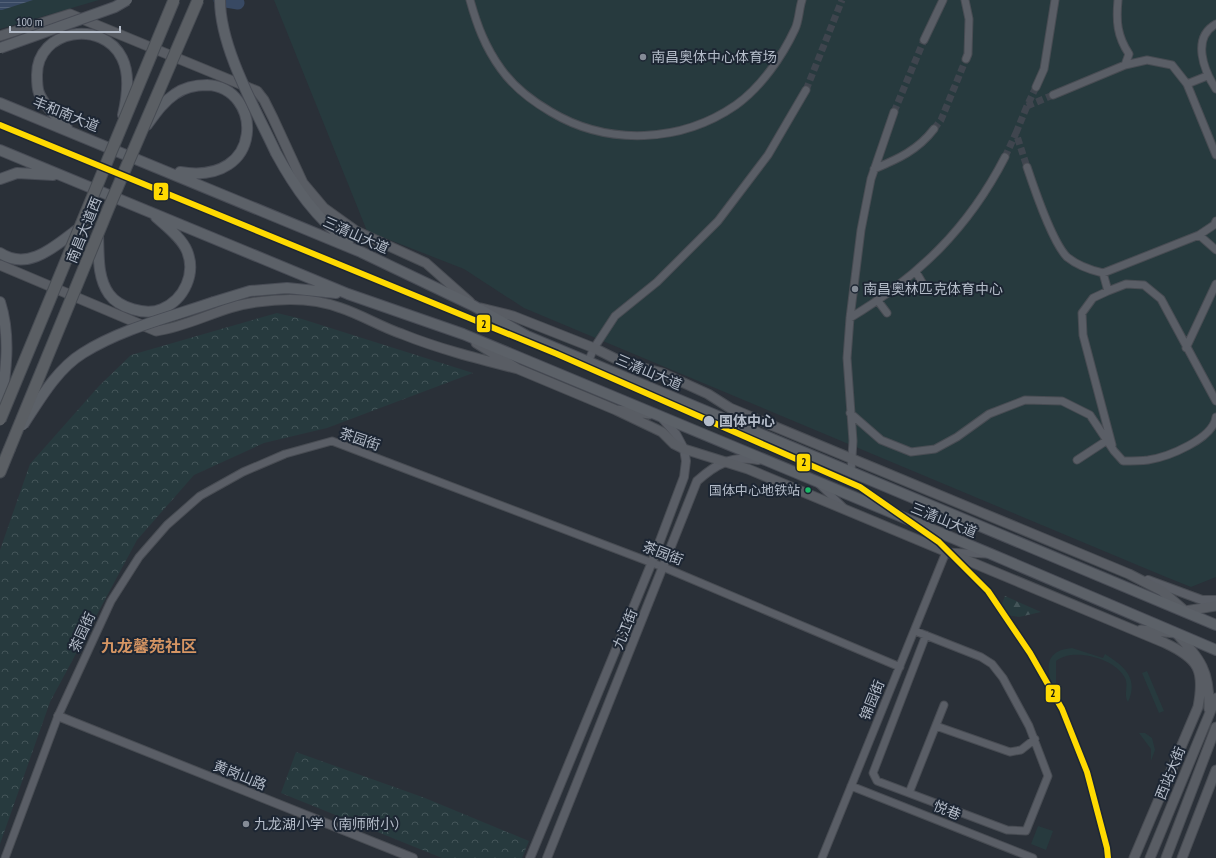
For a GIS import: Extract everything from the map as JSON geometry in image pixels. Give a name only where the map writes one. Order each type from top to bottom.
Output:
[{"type":"highway","name":"南昌大道西","points":[[0,420],[174,0]]},
{"type":"highway","name":"南昌大道西","points":[[0,472],[140,134],[198,0]]},
{"type":"main road","points":[[0,48],[115,7],[127,0]]},
{"type":"main road","points":[[220,0],[220,12],[232,55],[276,153],[294,185],[319,218],[361,252]]},
{"type":"main road","points":[[0,36],[70,14],[257,91],[267,106],[303,183],[324,208],[356,231],[426,263],[474,306],[513,316],[594,348],[622,362],[662,373],[708,394],[730,408],[1129,574],[1162,591],[1185,610],[1216,606]]},
{"type":"main road","points":[[68,130],[47,106],[39,93],[37,68],[41,56],[54,42],[64,37],[89,33],[102,38],[113,45],[123,59],[126,75],[126,98],[119,132]]},
{"type":"main road","points":[[140,134],[162,105],[176,93],[188,87],[214,85],[225,89],[234,96],[248,122],[244,148],[236,158],[229,165],[220,170],[194,175],[164,170]]},
{"type":"main road","name":"丰和南大道","points":[[0,103],[121,152]]},
{"type":"main road","points":[[0,150],[63,176]]},
{"type":"main road","name":"三清山大道","points":[[121,152],[361,252],[474,306],[527,336],[1216,624]]},
{"type":"main road","points":[[0,179],[18,173],[63,176]]},
{"type":"main road","name":"三清山大道","points":[[63,176],[348,294],[464,334],[991,554],[1216,650]]},
{"type":"main road","points":[[98,235],[99,267],[102,282],[110,295],[118,303],[130,309],[145,311],[161,310],[172,303],[182,292],[189,279],[191,264],[186,249],[174,234],[152,213]]},
{"type":"main road","points":[[0,253],[15,260],[26,260],[41,255],[78,229]]},
{"type":"main road","points":[[0,265],[156,331],[173,328],[231,308],[256,302],[294,300],[320,302],[341,308],[402,334],[518,369],[616,410],[662,432],[674,444],[684,449],[748,469],[1170,645],[1191,657],[1200,673],[1202,687],[1198,707],[1134,858]]},
{"type":"main road","points":[[14,438],[44,393],[63,370],[83,353],[132,330],[250,291],[287,288],[348,294]]},
{"type":"main road","points":[[0,302],[6,328],[7,349],[5,377],[0,408]]},
{"type":"main road","points":[[464,334],[518,369]]},
{"type":"main road","points":[[616,410],[659,415]]},
{"type":"main road","points":[[1132,630],[1176,633],[1194,652],[1205,669],[1210,688],[1209,713]]},
{"type":"main road","name":"西站大街","points":[[1150,858],[1216,698]]},
{"type":"main road","name":"西站大街","points":[[1166,858],[1216,728]]},
{"type":"main road","points":[[1182,858],[1216,770]]},
{"type":"street","points":[[470,0],[479,31],[501,69],[532,100],[569,123],[611,135],[655,136],[698,125],[736,104],[768,74],[795,28],[802,0]]},
{"type":"street","points":[[924,40],[943,0]]},
{"type":"street","points":[[965,0],[969,19],[968,54],[966,59]]},
{"type":"street","points":[[1036,87],[1044,69],[1055,0]]},
{"type":"street","points":[[1118,0],[1116,20],[1118,33],[1129,54],[1125,65]]},
{"type":"street","points":[[1216,24],[1203,39],[1202,57],[1207,76],[1216,89]]},
{"type":"street","points":[[1052,95],[1125,65],[1147,60],[1172,65],[1187,84],[1216,155]]},
{"type":"street","points":[[1187,84],[1207,76]]},
{"type":"street","points":[[588,362],[594,348],[615,316],[657,282],[718,221],[768,155],[806,90]]},
{"type":"street","points":[[851,472],[853,441],[847,358],[850,318],[861,230],[874,169],[894,112]]},
{"type":"street","points":[[874,169],[902,158],[925,140],[934,129]]},
{"type":"street","points":[[850,318],[878,301],[916,272],[960,228],[989,187],[1004,157]]},
{"type":"street","points":[[1027,167],[1034,189],[1059,246],[1067,257],[1084,268],[1103,273],[1199,235],[1214,226],[1216,221]]},
{"type":"street","points":[[1199,235],[1216,250]]},
{"type":"street","points":[[916,272],[923,284]]},
{"type":"street","points":[[1103,273],[1108,291]]},
{"type":"street","points":[[1114,451],[1083,335],[1082,314],[1093,298],[1126,284],[1144,285],[1161,299],[1186,348],[1216,401]]},
{"type":"street","points":[[1186,348],[1216,284]]},
{"type":"street","points":[[878,301],[887,313]]},
{"type":"street","points":[[850,413],[881,440],[911,452],[935,449],[957,437],[989,414],[1025,400],[1062,401],[1090,415],[1106,441],[1123,461],[1149,460],[1175,451],[1202,438],[1215,421],[1216,417]]},
{"type":"street","name":"九江街","points":[[530,858],[652,562],[684,477],[686,461],[684,449],[676,434],[659,415]]},
{"type":"street","name":"茶园街","points":[[5,858],[58,716],[111,601],[139,557],[167,525],[200,496],[243,472],[285,454],[332,441],[652,562],[900,667]]},
{"type":"street","points":[[1078,460],[1106,441]]},
{"type":"street","name":"九江街","points":[[547,858],[697,481],[711,468],[726,462],[744,458],[768,462]]},
{"type":"street","points":[[816,482],[847,511]]},
{"type":"street","points":[[946,552],[991,554]]},
{"type":"street","name":"锦园街","points":[[822,858],[946,552]]},
{"type":"street","points":[[1129,574],[1202,600],[1216,600]]},
{"type":"street","points":[[915,631],[926,635],[981,657],[992,664],[1003,678],[1035,740],[1048,776],[1026,831],[1007,830],[876,781],[873,773],[926,635]]},
{"type":"street","points":[[909,793],[944,705]]},
{"type":"street","name":"黄岗山路","points":[[58,716],[413,858]]},
{"type":"street","points":[[936,726],[1010,752],[1021,750],[1035,740]]},
{"type":"street","name":"悦巷","points":[[851,786],[1033,858]]},
{"type":"green space","points":[[0,0],[99,0],[0,29]]},
{"type":"green space","name":"南昌奥林匹克体育中心","points":[[274,0],[1216,0],[1216,577],[1191,587],[1166,577],[524,308],[464,269],[367,231]]},
{"type":"green space","points":[[277,313],[302,319],[473,373],[327,428],[264,443],[194,475],[137,540],[50,702],[0,844],[0,550],[30,464],[99,386],[131,355]]},
{"type":"green space","points":[[1005,596],[1041,612],[1019,617],[1000,614],[999,611]]},
{"type":"green space","points":[[1072,648],[1103,658],[1105,654],[1124,668],[1131,679],[1132,686],[1128,702],[1126,696],[1126,681],[1120,671],[1103,660],[1083,655],[1063,657],[1056,661],[1056,694],[1054,693],[1049,669],[1051,657],[1062,650]]},
{"type":"green space","points":[[1147,671],[1164,711],[1159,713],[1142,673]]},
{"type":"green space","points":[[1139,733],[1145,733],[1152,738],[1155,750],[1151,761],[1151,749]]},
{"type":"green space","points":[[296,752],[425,798],[529,841],[522,858],[442,858],[281,793]]},
{"type":"green space","points":[[1038,826],[1053,831],[1046,850],[1031,844]]},
{"type":"water","points":[[0,0],[33,0],[0,10]]},
{"type":"waterway","points":[[220,0],[238,3]]},
{"type":"tunnel","points":[[806,90],[842,0]]},
{"type":"tunnel","points":[[894,112],[924,40]]},
{"type":"tunnel","points":[[934,129],[941,120],[966,59]]},
{"type":"tunnel","points":[[1036,87],[1027,106],[1053,95]]},
{"type":"tunnel","points":[[1016,133],[1027,106]]},
{"type":"tunnel","points":[[1005,157],[1016,133],[1027,167]]},
{"type":"transit line","name":"2","points":[[0,125],[557,354],[860,487],[939,542],[988,591],[1030,653],[1062,709],[1087,772],[1107,848],[1108,858]]},
{"type":"place","name":"南昌奥体中心体育场","points":[[643,57]]},
{"type":"place","name":"南昌奥林匹克体育中心","points":[[855,289]]},
{"type":"place","name":"国体中心","points":[[709,421]]},
{"type":"place","name":"国体中心地铁站","points":[[808,490]]},
{"type":"place","name":"九龙湖小学（南师附小）","points":[[246,824]]},
{"type":"district","name":"九龙馨苑社区","points":[[149,646]]}]
